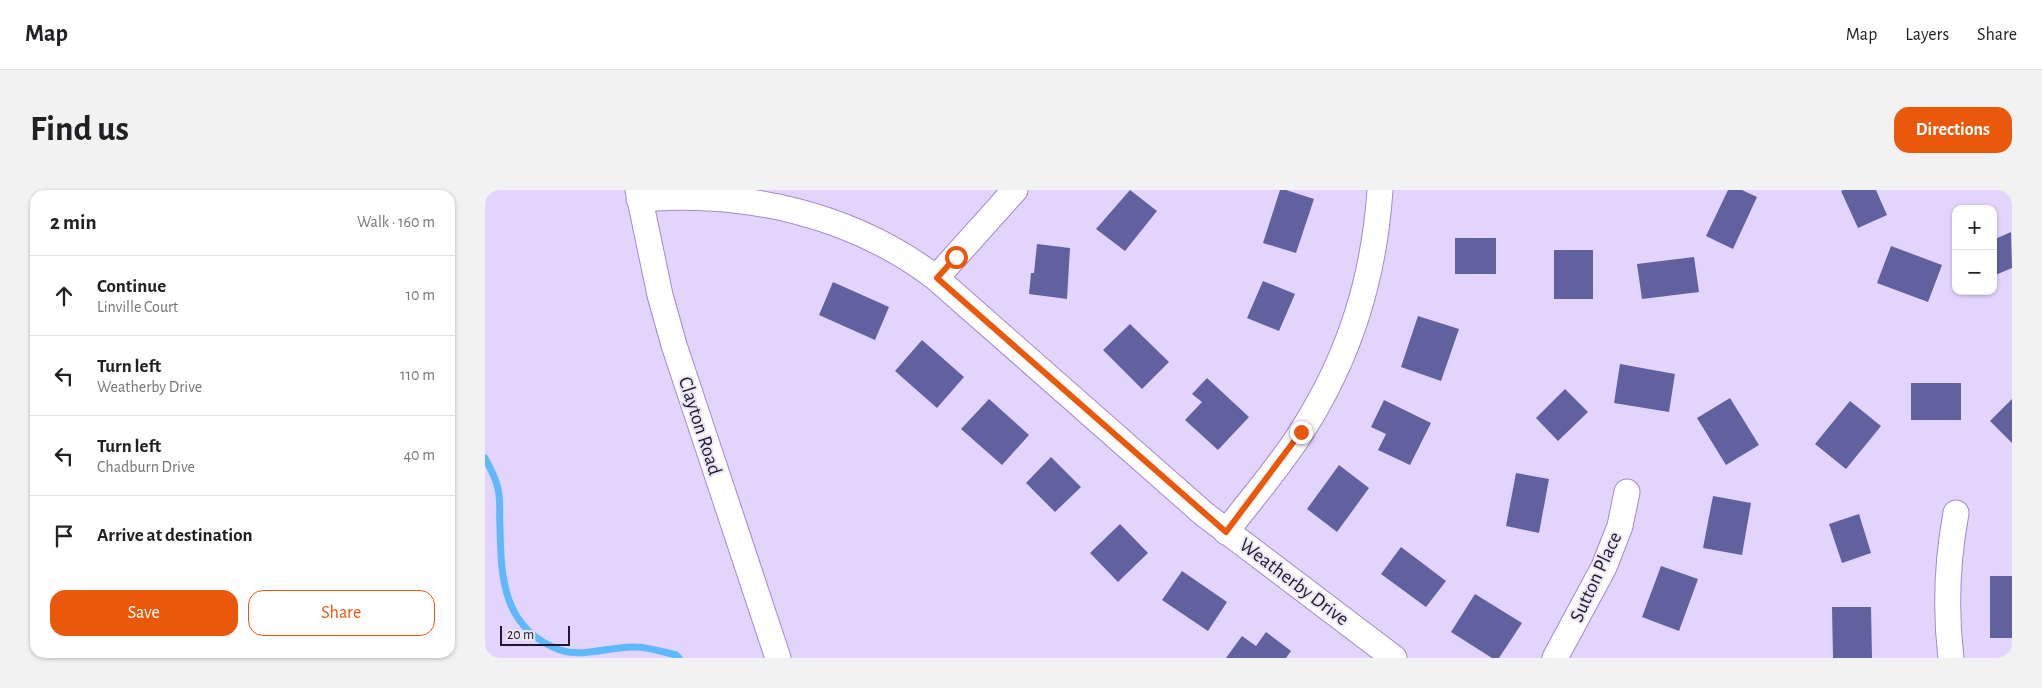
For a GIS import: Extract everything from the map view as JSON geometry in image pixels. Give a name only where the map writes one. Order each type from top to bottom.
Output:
[{"type":"street","points":[[937,278],[1015,190]]},
{"type":"street","points":[[1226,532],[1301,432],[1329,385],[1351,336],[1367,284],[1377,230],[1380,190]]},
{"type":"street","name":"Weatherby Drive","points":[[639,195],[689,193],[735,196],[783,205],[827,217],[869,234],[912,259],[937,278],[1226,532],[1394,658]]},
{"type":"street","name":"Clayton Road","points":[[639,195],[660,295],[674,345],[777,658]]},
{"type":"street","name":"Sutton Place","points":[[1555,658],[1604,567],[1620,526],[1627,492]]},
{"type":"street","points":[[1951,658],[1947,628],[1946,588],[1950,542],[1956,513]]},
{"type":"building","points":[[1130,190],[1157,211],[1125,251],[1096,229]]},
{"type":"building","points":[[1280,190],[1286,190],[1314,199],[1296,253],[1263,243]]},
{"type":"building","points":[[1728,190],[1742,190],[1757,197],[1733,249],[1706,236]]},
{"type":"building","points":[[1876,190],[1887,215],[1858,228],[1841,191]]},
{"type":"building","points":[[2011,232],[2012,268],[1997,274],[1997,250],[1997,238]]},
{"type":"building","points":[[1455,238],[1496,238],[1496,274],[1455,274]]},
{"type":"building","points":[[1037,244],[1070,248],[1067,299],[1029,294],[1031,273],[1034,273]]},
{"type":"building","points":[[1891,246],[1942,265],[1928,302],[1877,283]]},
{"type":"building","points":[[1554,250],[1593,250],[1593,299],[1554,299]]},
{"type":"building","points":[[1694,257],[1699,292],[1642,299],[1637,264]]},
{"type":"building","points":[[1263,281],[1295,294],[1279,331],[1247,318]]},
{"type":"building","points":[[833,282],[889,307],[875,340],[819,315]]},
{"type":"building","points":[[1418,316],[1459,329],[1441,381],[1401,367]]},
{"type":"building","points":[[1130,324],[1169,362],[1142,389],[1103,350]]},
{"type":"building","points":[[922,340],[964,377],[937,408],[895,371]]},
{"type":"building","points":[[1620,364],[1675,374],[1669,412],[1614,403]]},
{"type":"building","points":[[1207,378],[1249,417],[1218,450],[1185,420],[1202,402],[1192,394]]},
{"type":"building","points":[[1911,383],[1961,383],[1961,420],[1911,420]]},
{"type":"building","points":[[1565,389],[1588,412],[1558,441],[1536,418]]},
{"type":"building","points":[[1730,398],[1759,445],[1726,465],[1697,418]]},
{"type":"building","points":[[989,399],[1029,435],[1002,465],[961,429]]},
{"type":"building","points":[[2012,399],[2012,443],[1990,421]]},
{"type":"building","points":[[1384,400],[1431,423],[1410,465],[1378,450],[1386,434],[1371,427]]},
{"type":"building","points":[[1850,401],[1881,426],[1846,469],[1815,444]]},
{"type":"building","points":[[1051,457],[1081,487],[1055,512],[1026,483]]},
{"type":"building","points":[[1339,465],[1369,488],[1337,532],[1307,509]]},
{"type":"building","points":[[1516,473],[1549,479],[1539,533],[1506,526]]},
{"type":"building","points":[[1713,496],[1751,503],[1742,555],[1703,548]]},
{"type":"building","points":[[1859,514],[1871,553],[1842,563],[1829,524]]},
{"type":"building","points":[[1120,524],[1148,553],[1118,582],[1090,553]]},
{"type":"building","points":[[1401,547],[1446,581],[1426,607],[1381,574]]},
{"type":"building","points":[[1661,566],[1698,579],[1679,631],[1642,617]]},
{"type":"building","points":[[1182,571],[1227,602],[1208,631],[1162,600]]},
{"type":"building","points":[[1990,576],[2012,576],[2012,638],[1990,638]]},
{"type":"building","points":[[1475,594],[1522,623],[1499,658],[1492,658],[1451,632]]},
{"type":"building","points":[[1832,607],[1871,607],[1872,658],[1833,658]]},
{"type":"building","points":[[1266,632],[1291,651],[1286,658],[1226,658],[1242,636],[1256,646]]},
{"type":"waterway","points":[[485,458],[494,477],[499,494],[504,583],[516,616],[527,629],[541,641],[569,652],[578,653],[640,647],[676,655],[679,658]]},
{"type":"route","points":[[956,257],[937,278],[1226,532],[1301,432]]}]
